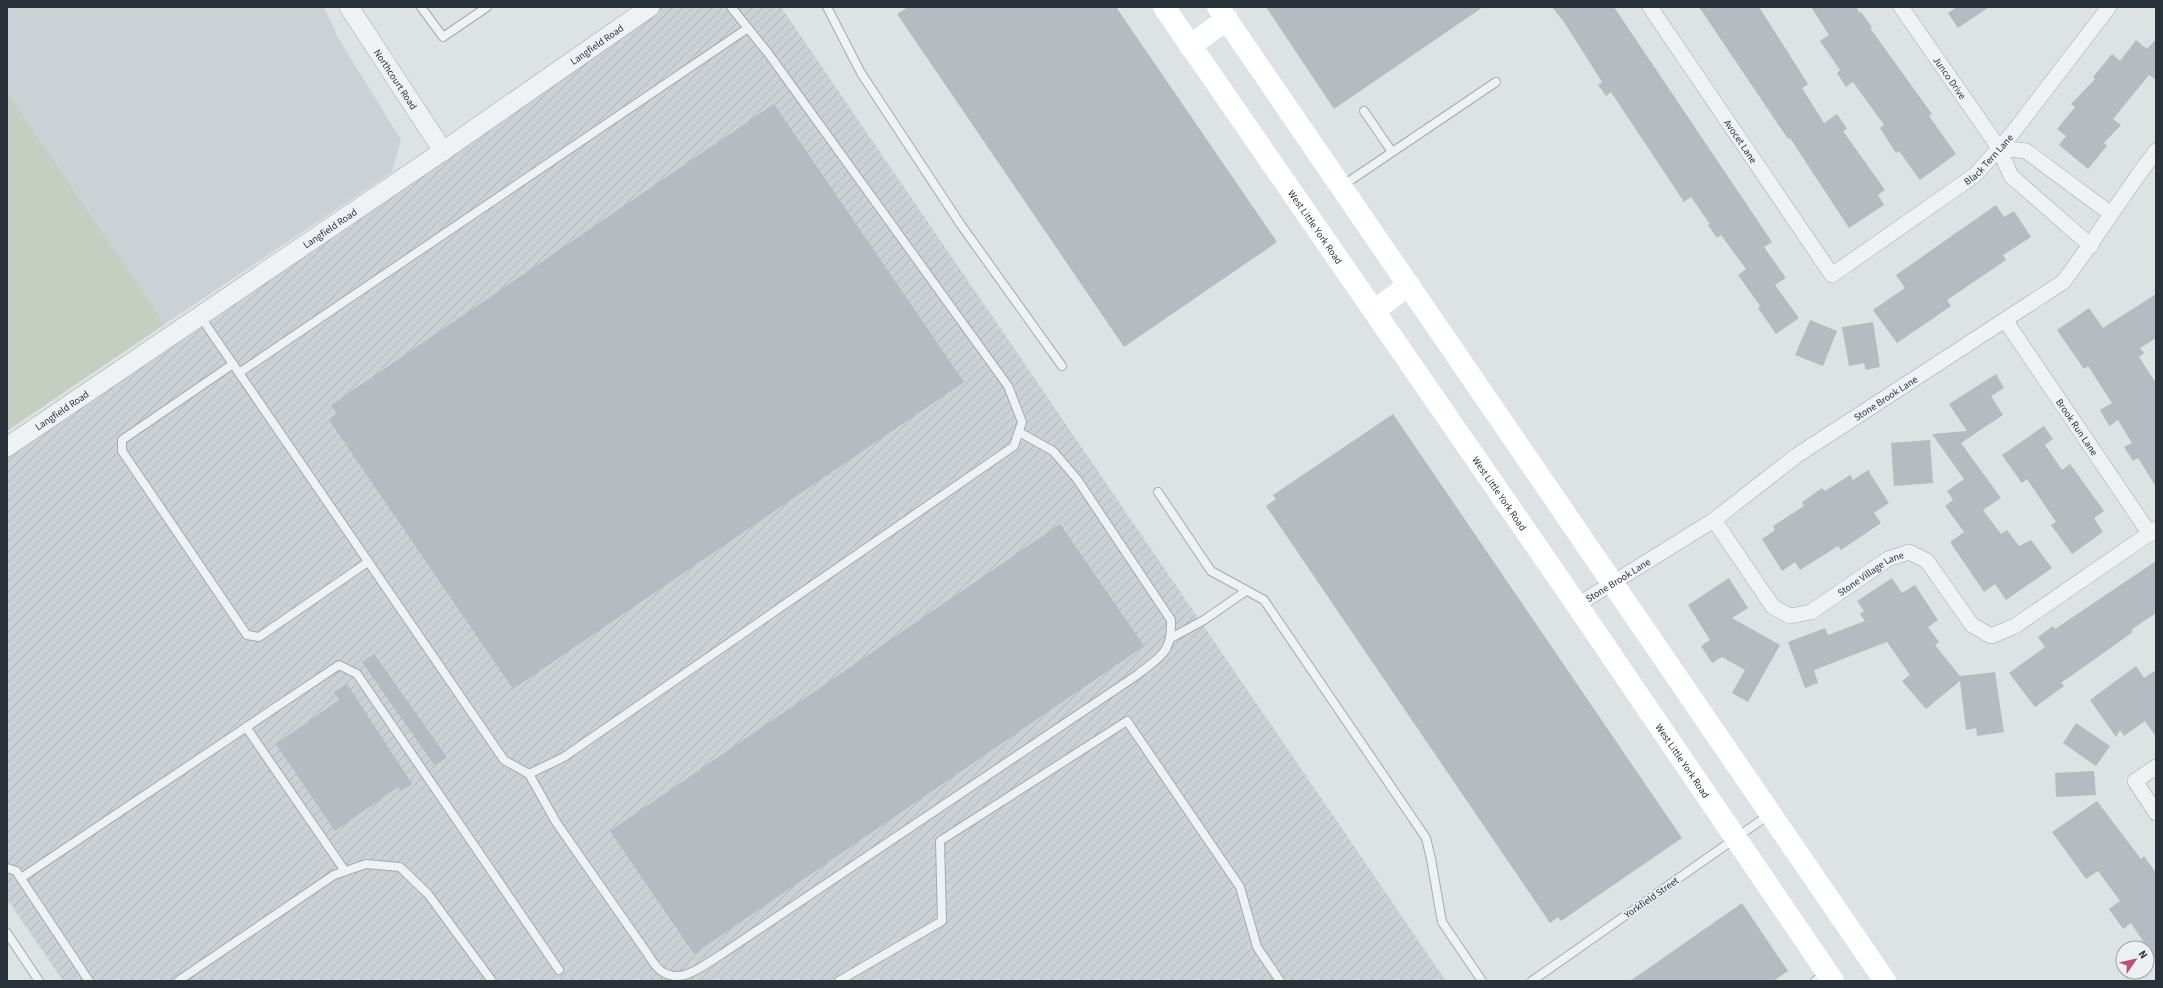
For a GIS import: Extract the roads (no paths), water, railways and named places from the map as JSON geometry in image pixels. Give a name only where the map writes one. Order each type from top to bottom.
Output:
[{"type":"main road","name":"West Little York Road","points":[[1164,7],[1577,605],[1735,839],[1825,978]]},
{"type":"main road","points":[[1190,46],[1223,13],[1885,981]]},
{"type":"main road","points":[[1374,310],[1409,284]]},
{"type":"street","name":"Northcourt Road","points":[[349,7],[443,151]]},
{"type":"street","name":"Langfield Road","points":[[7,446],[443,151],[650,7]]},
{"type":"street","name":"Avocet Lane","points":[[1650,7],[1832,275]]},
{"type":"street","name":"Junco Drive","points":[[1901,7],[1999,148],[2011,176],[2091,246]]},
{"type":"street","name":"Black Tern Lane","points":[[1832,275],[1975,175],[2011,134],[2109,7]]},
{"type":"street","points":[[1999,148],[2026,151],[2111,214]]},
{"type":"street","name":"Stone Brook Lane","points":[[1577,605],[1714,520],[1796,456],[2063,282],[2091,246],[2111,214],[2156,151]]},
{"type":"street","name":"Brook Run Lane","points":[[2006,320],[2153,532]]},
{"type":"street","name":"Stone Village Lane","points":[[1714,520],[1773,608],[1790,616],[1810,612],[1888,559],[1908,552],[1927,561],[1972,625],[1991,636],[2015,626],[2153,532]]},
{"type":"street","points":[[2156,767],[2135,781],[2156,813]]},
{"type":"lane","points":[[421,7],[443,37],[487,7]]},
{"type":"lane","points":[[529,774],[564,757],[1014,446],[1022,422],[1008,386],[768,53],[731,7]]},
{"type":"lane","points":[[827,7],[865,80],[962,225],[1062,366]]},
{"type":"lane","points":[[239,373],[748,28]]},
{"type":"lane","points":[[1342,186],[1496,82]]},
{"type":"lane","points":[[1364,111],[1392,152]]},
{"type":"lane","points":[[200,316],[504,760],[529,774],[556,822],[660,971],[674,977],[687,975],[722,954],[1137,675],[1164,653],[1171,638],[1171,620],[1077,479],[1053,451],[1019,432]]},
{"type":"lane","points":[[233,364],[122,440],[122,451],[242,628],[247,635],[259,637],[368,562]]},
{"type":"lane","points":[[1158,492],[1210,571],[1264,600],[1426,838],[1442,922],[1482,981]]},
{"type":"lane","points":[[1171,638],[1204,620],[1246,591]]},
{"type":"lane","points":[[21,878],[338,664],[357,674],[559,970]]},
{"type":"lane","points":[[839,981],[942,922],[940,841],[1127,721],[1240,887],[1257,946],[1280,981]]},
{"type":"lane","points":[[246,727],[345,871]]},
{"type":"lane","name":"Yorkfield Street","points":[[1532,981],[1770,813]]},
{"type":"lane","points":[[178,981],[334,874],[366,864],[400,866],[428,894],[492,981]]},
{"type":"lane","points":[[7,868],[16,871],[89,981]]},
{"type":"lane","points":[[7,933],[39,981]]}]
